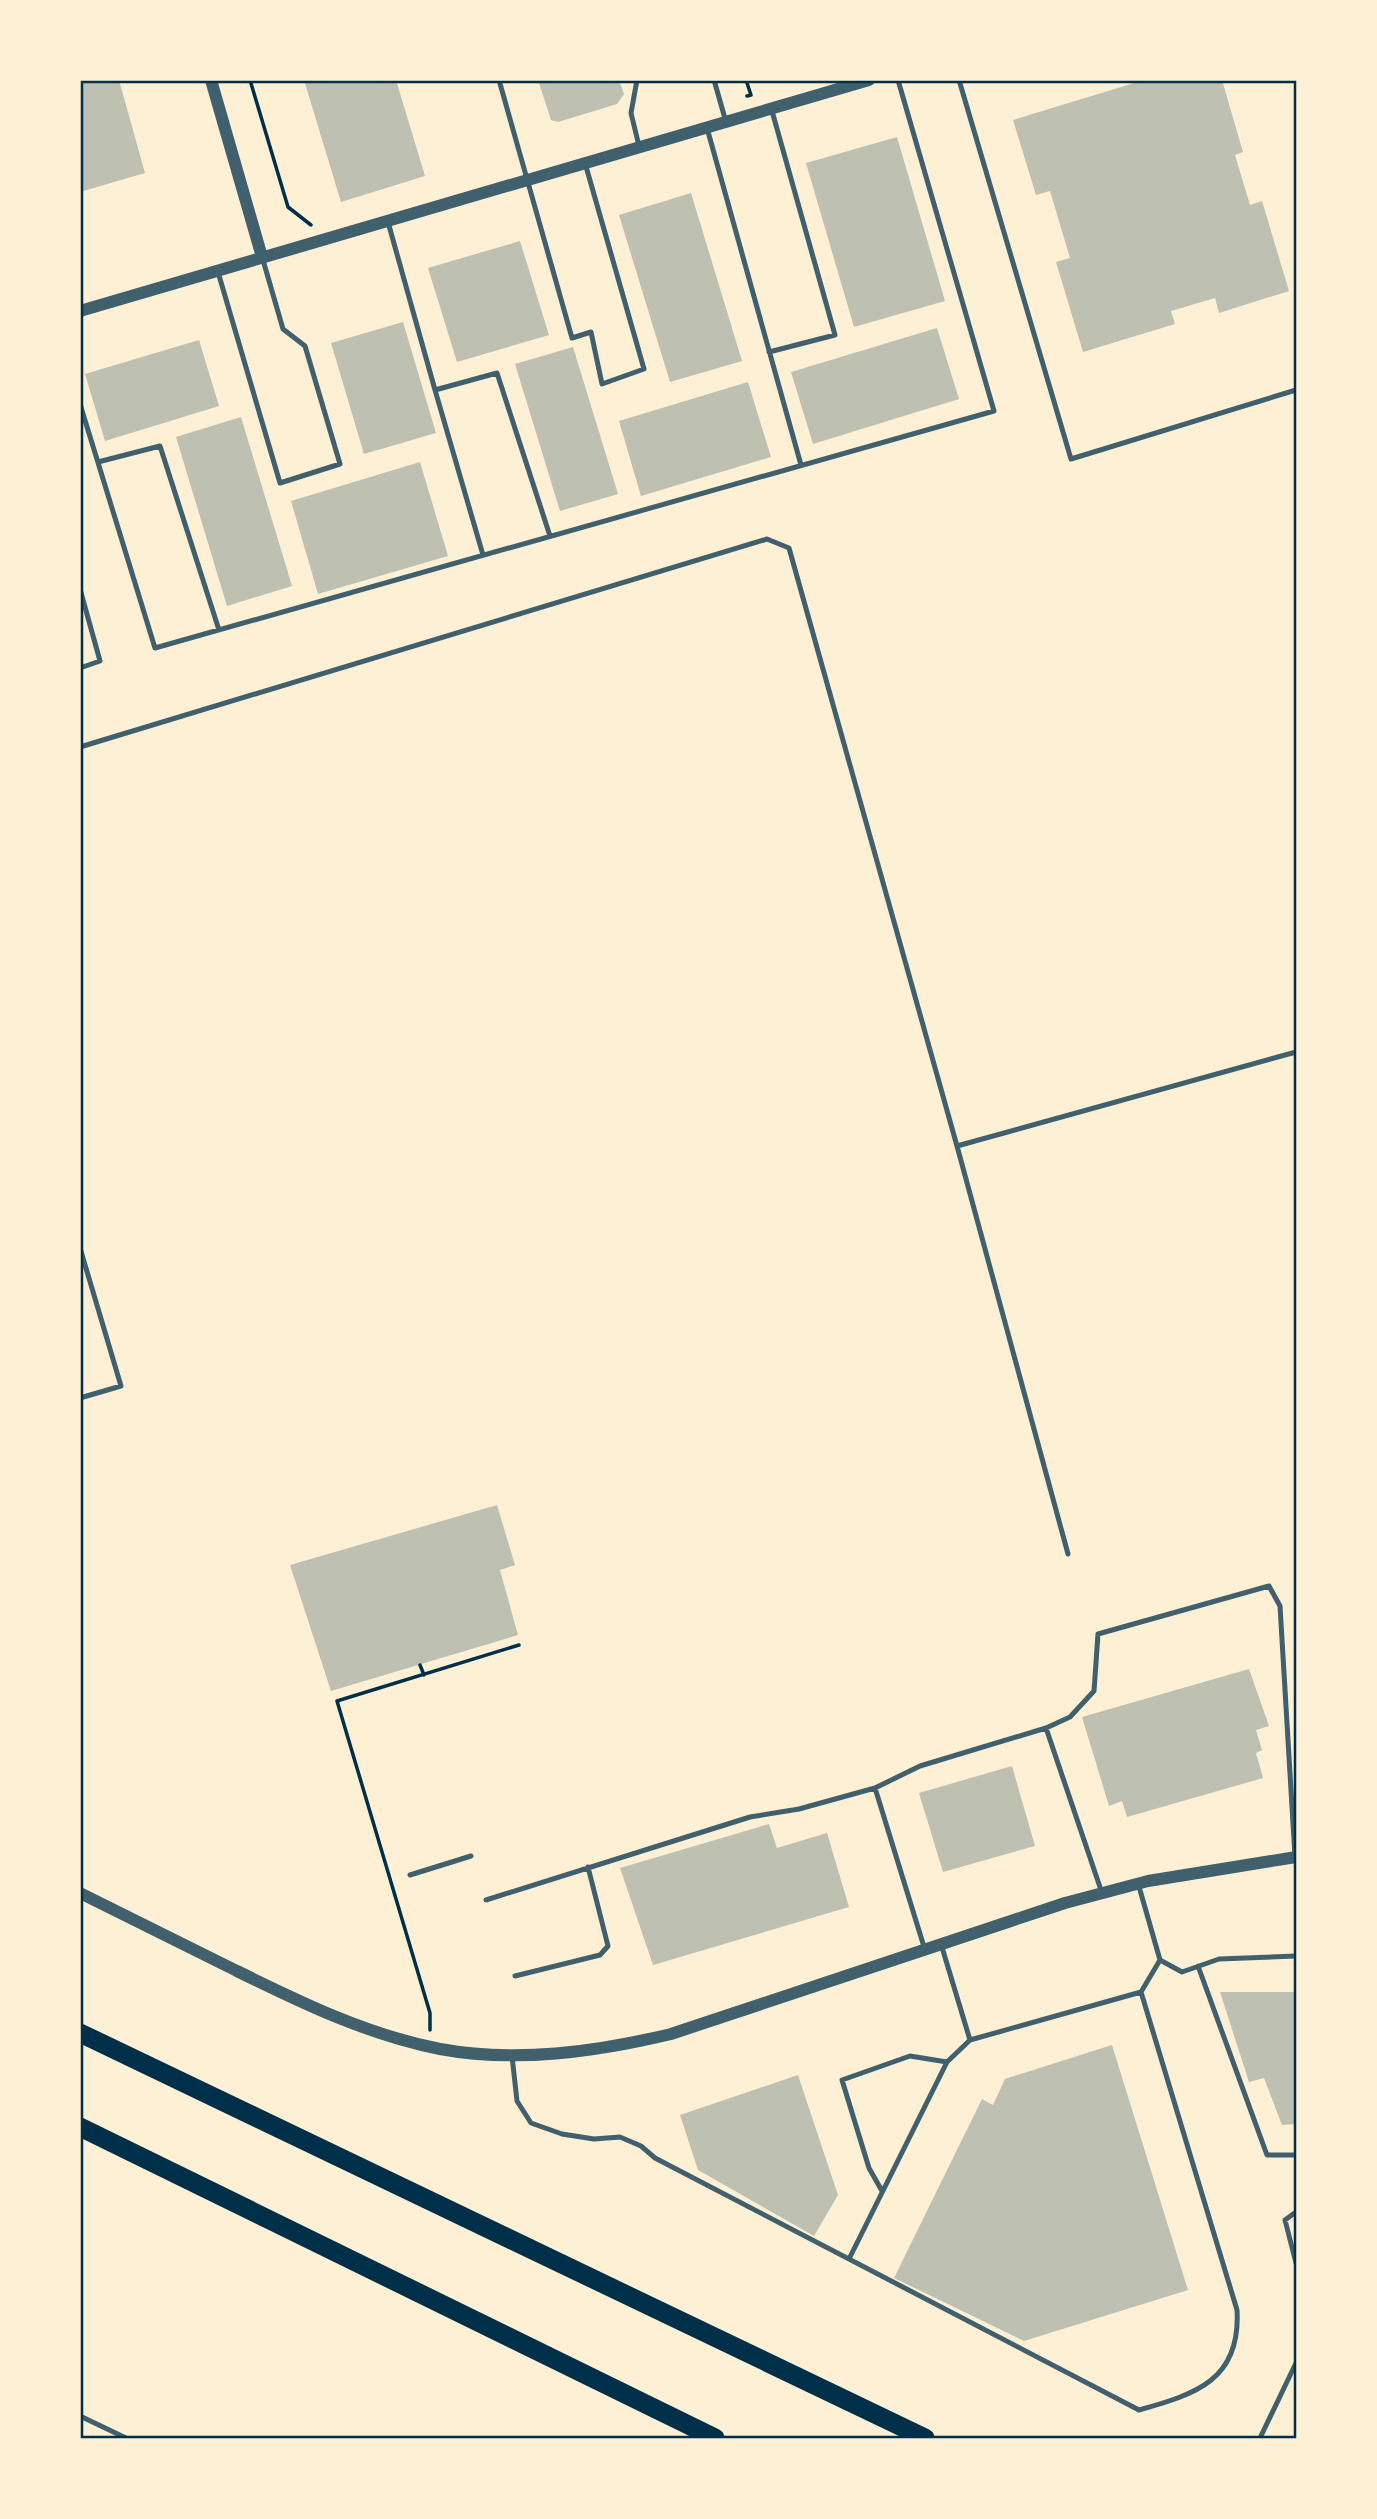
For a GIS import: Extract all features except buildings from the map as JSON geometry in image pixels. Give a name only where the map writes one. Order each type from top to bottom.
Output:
[{"type":"highway","points":[[80,2033],[925,2438]]},
{"type":"highway","points":[[80,2127],[715,2438]]},
{"type":"street","points":[[211,80],[262,257]]},
{"type":"street","points":[[80,311],[869,80]]},
{"type":"street","points":[[80,1893],[314,2009],[374,2032],[429,2046],[512,2056],[611,2048],[671,2034],[1102,1893],[1138,1883],[1296,1857]]},
{"type":"lane","points":[[499,80],[572,338],[591,332],[602,384],[644,369],[584,163]]},
{"type":"lane","points":[[637,80],[631,113],[639,148]]},
{"type":"lane","points":[[714,80],[726,122]]},
{"type":"lane","points":[[80,404],[155,648],[994,411],[898,80]]},
{"type":"lane","points":[[959,80],[1071,459],[1297,390]]},
{"type":"lane","points":[[769,352],[835,335],[772,109]]},
{"type":"lane","points":[[707,128],[801,465]]},
{"type":"lane","points":[[388,221],[483,555]]},
{"type":"lane","points":[[218,270],[280,483],[340,464],[305,346],[283,328],[262,257]]},
{"type":"lane","points":[[435,390],[497,373],[550,536]]},
{"type":"lane","points":[[98,462],[160,446],[219,629]]},
{"type":"lane","points":[[80,747],[767,539],[789,548],[1068,1554]]},
{"type":"lane","points":[[80,589],[100,661],[80,668]]},
{"type":"lane","points":[[957,1146],[1297,1052]]},
{"type":"lane","points":[[80,1248],[121,1386],[80,1398]]},
{"type":"lane","points":[[486,1900],[750,1817],[799,1809],[874,1788],[920,1766],[1046,1728],[1070,1717],[1094,1691],[1098,1634],[1269,1586],[1280,1606],[1296,1857]]},
{"type":"lane","points":[[1046,1728],[1102,1893]]},
{"type":"lane","points":[[874,1788],[925,1950]]},
{"type":"lane","points":[[410,1874],[471,1856]]},
{"type":"lane","points":[[515,1976],[600,1955],[608,1946],[588,1867]]},
{"type":"lane","points":[[1138,1883],[1160,1960],[1182,1972],[1219,1959],[1297,1956]]},
{"type":"lane","points":[[941,1944],[970,2040]]},
{"type":"lane","points":[[849,2259],[947,2062],[970,2040],[1141,1992],[1160,1960]]},
{"type":"lane","points":[[1198,1966],[1267,2155],[1297,2155]]},
{"type":"lane","points":[[512,2056],[517,2101],[531,2123],[562,2134],[594,2139],[620,2137],[641,2146],[654,2158],[1139,2410],[1184,2397],[1212,2379],[1232,2357],[1238,2327],[1237,2310],[1141,1992]]},
{"type":"lane","points":[[882,2192],[869,2168],[842,2080],[910,2056],[947,2062]]},
{"type":"lane","points":[[1297,2212],[1285,2220],[1297,2263]]},
{"type":"lane","points":[[1261,2438],[1297,2363]]},
{"type":"lane","points":[[80,2416],[126,2438]]},
{"type":"path","points":[[250,80],[288,207]]},
{"type":"path","points":[[429,2046],[430,2013],[337,1701],[519,1646]]},
{"type":"path","points":[[420,1665],[424,1675]]}]
